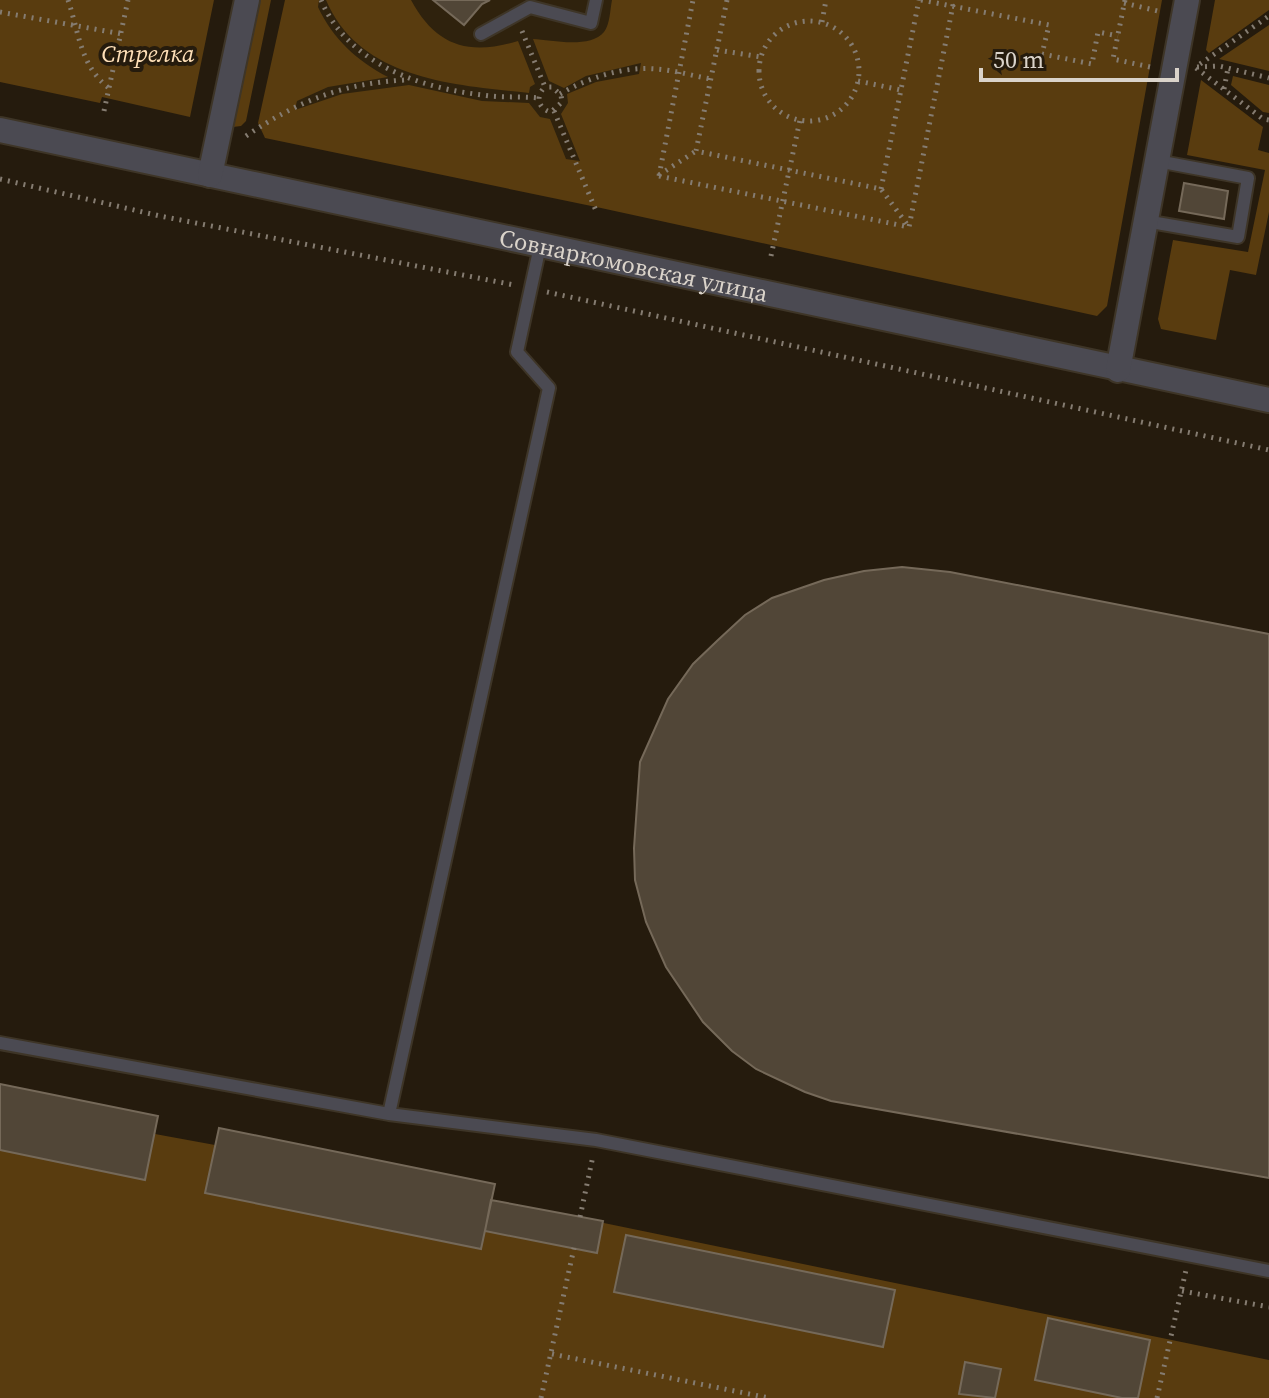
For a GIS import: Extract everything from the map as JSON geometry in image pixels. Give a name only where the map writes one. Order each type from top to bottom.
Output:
[{"type":"street","points":[[210,175],[247,0]]},
{"type":"street","points":[[1118,370],[1187,0]]},
{"type":"street","name":"Совнаркомовская улица","points":[[0,130],[1269,400]]},
{"type":"lane","points":[[481,34],[530,7],[591,23],[596,0]]},
{"type":"lane","points":[[1145,221],[1238,237],[1248,178],[1157,161]]},
{"type":"lane","points":[[389,1114],[549,388],[517,352],[540,246]]},
{"type":"lane","points":[[0,1043],[389,1114],[596,1140],[1269,1271]]},
{"type":"path","points":[[68,0],[88,65],[98,80],[109,88]]},
{"type":"path","points":[[104,111],[128,0]]},
{"type":"path","points":[[321,0],[337,28],[357,48],[388,70],[411,80],[482,95],[539,98]]},
{"type":"path","points":[[659,176],[693,0]]},
{"type":"path","points":[[659,176],[696,151],[727,0]]},
{"type":"path","points":[[822,22],[826,0]]},
{"type":"path","points":[[881,189],[920,0],[954,3],[1049,25],[1042,54],[1092,64],[1098,32],[1118,36]]},
{"type":"path","points":[[1155,68],[1113,59],[1124,1],[1165,12]]},
{"type":"path","points":[[909,227],[954,3]]},
{"type":"path","points":[[0,12],[122,34]]},
{"type":"path","points":[[1196,67],[1269,16]]},
{"type":"path","points":[[803,21],[822,22],[842,32],[851,42],[857,54],[858,81],[853,95],[831,116],[816,121],[800,120],[787,116],[767,97],[759,71],[761,57],[776,33],[789,25],[803,21]]},
{"type":"path","points":[[525,41],[545,87]]},
{"type":"path","points":[[717,50],[761,57]]},
{"type":"path","points":[[1196,67],[1228,68],[1269,78]]},
{"type":"path","points":[[1196,67],[1263,119],[1269,120]]},
{"type":"path","points":[[1224,89],[1228,68]]},
{"type":"path","points":[[560,94],[588,80],[615,73],[654,69],[711,79]]},
{"type":"path","points":[[246,136],[280,114],[333,91],[357,85],[411,80]]},
{"type":"path","points":[[858,81],[901,90]]},
{"type":"path","points":[[545,87],[552,87],[560,94],[562,102],[554,111],[541,108],[540,92],[545,87]]},
{"type":"path","points":[[554,111],[597,213]]},
{"type":"path","points":[[771,256],[800,120]]},
{"type":"path","points":[[696,151],[881,189],[909,227]]},
{"type":"path","points":[[659,176],[909,227]]},
{"type":"path","points":[[0,179],[160,216],[531,288],[1269,450]]},
{"type":"path","points":[[580,1217],[596,1140]]},
{"type":"path","points":[[541,1398],[574,1248]]},
{"type":"path","points":[[1157,1398],[1189,1253]]},
{"type":"path","points":[[1182,1291],[1269,1307]]},
{"type":"path","points":[[552,1354],[769,1398]]},
{"type":"shaded area","points":[[319,0],[654,0],[622,169],[295,110]]},
{"type":"green space","name":"Стрелка","points":[[0,0],[214,0],[190,117],[102,97],[100,103],[0,82]]},
{"type":"green space","points":[[259,0],[271,0],[246,121],[241,126],[233,127]]},
{"type":"green space","points":[[285,0],[319,0],[318,7],[324,19],[339,39],[366,64],[388,77],[328,87],[297,101],[295,110],[342,94],[409,85],[482,101],[529,103],[540,117],[550,119],[566,159],[580,161],[561,114],[568,103],[567,94],[596,82],[639,74],[641,63],[586,76],[564,88],[549,81],[533,39],[580,42],[598,37],[608,25],[612,0],[1162,0],[1107,306],[1097,316],[265,138],[258,123]]},
{"type":"green space","points":[[326,0],[411,0],[431,28],[455,43],[484,47],[518,41],[535,84],[530,87],[529,93],[412,74],[362,47],[341,27]]},
{"type":"green space","points":[[1215,0],[1269,0],[1269,10],[1209,53],[1206,50]]},
{"type":"green space","points":[[1269,25],[1269,71],[1219,59]]},
{"type":"green space","points":[[1233,76],[1269,85],[1269,113],[1263,112],[1231,85]]},
{"type":"green space","points":[[1201,80],[1263,127],[1258,150],[1269,153],[1269,212],[1256,275],[1230,270],[1216,340],[1161,329],[1158,319],[1173,240],[1248,252],[1265,170],[1187,155]]},
{"type":"green space","points":[[0,1084],[158,1116],[155,1134],[215,1145],[219,1128],[495,1184],[492,1200],[1269,1360],[1269,1398],[0,1398]]},
{"type":"building","points":[[433,0],[490,0],[482,4],[464,25]]},
{"type":"building","points":[[1184,183],[1228,191],[1224,219],[1179,211]]},
{"type":"building","points":[[902,567],[950,572],[1269,634],[1269,1178],[831,1101],[805,1092],[756,1069],[732,1051],[703,1022],[666,967],[646,922],[635,880],[634,848],[640,762],[668,699],[693,664],[745,615],[772,598],[824,580]]},
{"type":"building","points":[[0,1084],[158,1116],[145,1180],[0,1150]]},
{"type":"building","points":[[219,1128],[495,1184],[481,1249],[205,1193]]},
{"type":"building","points":[[491,1200],[603,1221],[597,1253],[485,1231]]},
{"type":"building","points":[[626,1235],[895,1290],[883,1347],[614,1292]]},
{"type":"building","points":[[1048,1318],[1150,1340],[1138,1398],[1122,1398],[1035,1380]]},
{"type":"building","points":[[965,1362],[1001,1369],[995,1398],[959,1394]]}]
